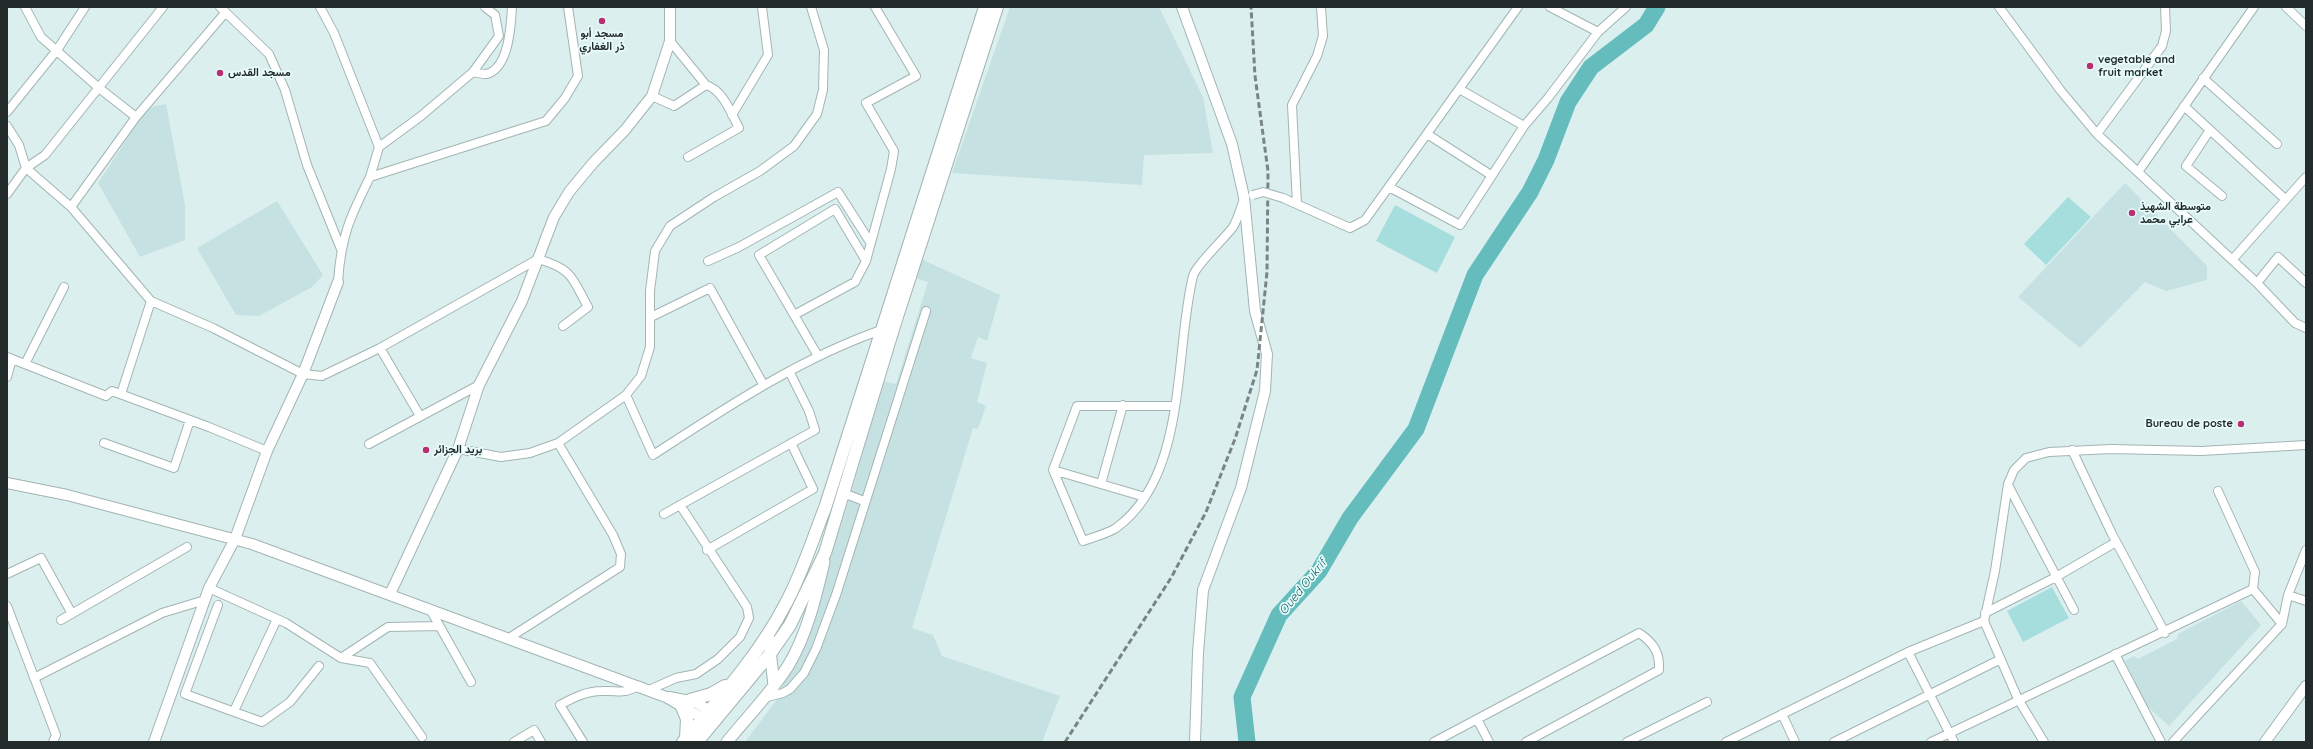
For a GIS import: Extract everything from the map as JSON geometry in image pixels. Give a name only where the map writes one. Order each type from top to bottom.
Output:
[{"type":"main road","points":[[710,716],[768,634],[792,592],[825,508],[876,342],[985,7]]},
{"type":"main road","points":[[727,742],[789,665],[800,643],[816,594],[825,553],[894,326],[997,7]]},
{"type":"main road","points":[[876,342],[889,345]]},
{"type":"main road","points":[[689,741],[710,716],[770,654],[800,607],[825,553]]},
{"type":"main road","points":[[768,634],[774,685]]},
{"type":"main road","points":[[689,741],[686,704],[711,694],[734,680]]},
{"type":"street","points":[[25,7],[41,36],[99,88],[136,117]]},
{"type":"street","points":[[7,112],[57,50],[85,7]]},
{"type":"street","points":[[7,194],[26,168],[45,155],[163,7]]},
{"type":"street","points":[[320,7],[334,33],[379,147]]},
{"type":"street","points":[[154,742],[209,588],[235,539],[267,451],[303,374],[338,282],[341,249],[350,216],[370,177],[379,147],[473,72],[499,36],[495,15],[485,7]]},
{"type":"street","points":[[473,72],[486,74],[495,68],[504,54],[511,35],[512,7]]},
{"type":"street","points":[[370,177],[546,121],[565,98],[578,76],[568,7]]},
{"type":"street","points":[[390,594],[458,449],[479,385],[522,301],[554,217],[569,192],[593,163],[625,130],[652,96],[670,41],[670,7]]},
{"type":"street","points":[[732,115],[744,91],[768,55],[762,7]]},
{"type":"street","points":[[458,449],[501,458],[530,453],[558,443],[626,394],[640,376],[650,347],[650,291],[655,252],[670,226],[714,197],[760,171],[794,146],[817,114],[824,90],[824,50],[811,7]]},
{"type":"street","points":[[794,315],[856,282],[866,261],[870,242],[892,169],[894,151],[866,103],[916,76],[875,7]]},
{"type":"street","points":[[1182,7],[1213,86],[1249,196],[1255,311],[1267,354],[1265,391],[1241,488],[1203,590],[1198,653],[1195,742]]},
{"type":"street","points":[[1296,204],[1292,105],[1317,56],[1323,36],[1321,7]]},
{"type":"street","points":[[1174,406],[1077,406],[1052,470],[1083,541],[1115,529],[1130,517],[1145,497],[1162,462],[1174,406],[1193,274],[1234,226],[1249,196],[1264,192],[1283,198],[1350,228],[1365,220],[1427,134],[1461,90],[1518,7]]},
{"type":"street","points":[[1550,7],[1598,32]]},
{"type":"street","points":[[1389,187],[1460,225],[1524,126],[1548,98],[1598,32],[1626,7]]},
{"type":"street","points":[[1999,7],[2061,91],[2097,134],[2257,283],[2295,323],[2306,328]]},
{"type":"street","points":[[2097,134],[2162,46],[2166,31],[2165,7]]},
{"type":"street","points":[[2138,172],[2254,7]]},
{"type":"street","points":[[2286,7],[2306,26]]},
{"type":"street","points":[[71,207],[136,117],[223,10],[269,54],[285,90],[307,165],[341,249]]},
{"type":"street","points":[[670,41],[706,85],[714,87],[739,128],[688,157]]},
{"type":"street","points":[[2203,78],[2277,144]]},
{"type":"street","points":[[652,96],[674,106],[706,85]]},
{"type":"street","points":[[1461,90],[1524,126]]},
{"type":"street","points":[[2184,106],[2285,199]]},
{"type":"street","points":[[7,126],[19,145],[26,168],[71,207],[151,301],[213,328],[303,374],[322,376],[380,348],[538,259],[553,263],[570,273],[588,307],[563,326]]},
{"type":"street","points":[[2210,130],[2186,166],[2222,196]]},
{"type":"street","points":[[1427,134],[1491,175]]},
{"type":"street","points":[[2232,260],[2306,177]]},
{"type":"street","points":[[708,261],[739,247],[838,192],[870,242]]},
{"type":"street","points":[[818,356],[759,255],[835,209],[866,261]]},
{"type":"street","points":[[2257,283],[2278,257],[2306,283]]},
{"type":"street","points":[[25,364],[64,287]]},
{"type":"street","points":[[651,317],[710,288],[764,384]]},
{"type":"street","points":[[121,394],[151,301]]},
{"type":"street","points":[[763,698],[783,693],[790,689],[804,673],[816,649],[836,596],[864,501],[926,311]]},
{"type":"street","points":[[626,394],[653,455],[764,384],[790,373],[818,356],[894,326]]},
{"type":"street","points":[[380,348],[420,416]]},
{"type":"street","points":[[7,377],[10,358],[106,396],[112,391],[121,394],[267,451]]},
{"type":"street","points":[[664,514],[815,430],[809,411],[790,373]]},
{"type":"street","points":[[370,444],[479,385]]},
{"type":"street","points":[[1101,484],[1122,405]]},
{"type":"street","points":[[104,443],[174,468],[190,420]]},
{"type":"street","points":[[509,638],[620,567],[621,554],[613,535],[558,443]]},
{"type":"street","points":[[708,550],[813,489],[790,443]]},
{"type":"street","points":[[2044,742],[2018,699],[1999,660],[1985,617],[1995,571],[2008,484],[2014,470],[2026,458],[2049,452],[2072,450],[2201,451],[2306,446]]},
{"type":"street","points":[[2072,450],[2116,542],[2165,633]]},
{"type":"street","points":[[1052,470],[1145,497]]},
{"type":"street","points":[[7,483],[67,494],[235,539],[390,594],[639,686],[686,704],[710,716]]},
{"type":"street","points":[[2008,484],[2074,610]]},
{"type":"street","points":[[2218,491],[2255,572],[2253,589],[2282,624]]},
{"type":"street","points":[[843,493],[864,501]]},
{"type":"street","points":[[649,690],[676,678],[696,674],[718,659],[740,637],[749,618],[747,607],[708,550],[680,505]]},
{"type":"street","points":[[1726,742],[1908,652],[1985,617],[2116,542]]},
{"type":"street","points":[[61,620],[187,546]]},
{"type":"street","points":[[2173,742],[2282,624],[2288,595],[2306,550]]},
{"type":"street","points":[[7,574],[40,558],[72,614]]},
{"type":"street","points":[[209,588],[277,620],[341,658],[370,663],[422,737]]},
{"type":"street","points":[[1931,742],[2018,699],[2115,654],[2165,633],[2253,589]]},
{"type":"street","points":[[2288,595],[2306,601]]},
{"type":"street","points":[[34,678],[162,613],[205,600]]},
{"type":"street","points":[[218,605],[185,694],[234,710],[262,722],[290,702],[319,666]]},
{"type":"street","points":[[7,606],[56,735],[53,742]]},
{"type":"street","points":[[430,609],[471,682]]},
{"type":"street","points":[[234,710],[277,620]]},
{"type":"street","points":[[341,658],[388,627],[439,626]]},
{"type":"street","points":[[1434,742],[1639,633],[1649,639],[1660,657],[1659,670],[1526,742]]},
{"type":"street","points":[[1908,652],[1954,742]]},
{"type":"street","points":[[2115,654],[2161,742]]},
{"type":"street","points":[[1834,742],[1999,660]]},
{"type":"street","points":[[583,742],[560,705],[577,696],[601,691],[623,693],[639,686]]},
{"type":"street","points":[[2265,742],[2306,686]]},
{"type":"street","points":[[1627,742],[1707,702]]},
{"type":"street","points":[[1782,714],[1795,742]]},
{"type":"street","points":[[1477,719],[1489,742]]},
{"type":"street","points":[[514,742],[534,730],[542,742]]},
{"type":"shaded area","points":[[1010,7],[1159,7],[1203,97],[1213,153],[1144,155],[1142,185],[952,173]]},
{"type":"shaded area","points":[[166,104],[185,205],[185,240],[140,257],[98,183],[146,110],[155,106]]},
{"type":"shaded area","points":[[2125,183],[2207,266],[2207,280],[2166,291],[2145,282],[2080,348],[2018,297]]},
{"type":"shaded area","points":[[2068,197],[2091,217],[2046,265],[2024,244]]},
{"type":"shaded area","points":[[277,201],[323,275],[312,287],[259,316],[236,315],[197,248]]},
{"type":"shaded area","points":[[1395,205],[1455,237],[1437,273],[1376,241]]},
{"type":"shaded area","points":[[921,259],[1000,295],[987,341],[978,337],[971,358],[987,363],[977,402],[986,406],[978,429],[973,428],[912,628],[933,635],[942,656],[1060,696],[1042,742],[745,742],[778,698],[816,601],[853,487],[883,381],[896,384],[928,282],[915,278]]},
{"type":"shaded area","points":[[2052,587],[2069,618],[2023,642],[2007,611]]},
{"type":"shaded area","points":[[2241,601],[2261,625],[2169,726],[2146,705],[2125,661],[2134,656],[2138,659],[2177,639],[2178,634]]},
{"type":"waterway","name":"Oued Oukrif","points":[[1247,742],[1242,697],[1279,615],[1319,571],[1350,518],[1416,429],[1475,275],[1530,192],[1546,160],[1568,102],[1591,67],[1646,25],[1657,7]]},
{"type":"railway","points":[[1065,742],[1171,578],[1206,512],[1235,439],[1257,370],[1267,272],[1268,171],[1255,76],[1251,7]]},
{"type":"place","name":"مسجد أبو ذر الغفاري","points":[[602,21]]},
{"type":"place","name":"vegetable and fruit market","points":[[2090,66]]},
{"type":"place","name":"مسجد القدس","points":[[220,73]]},
{"type":"place","name":"متوسطة الشهيذ عرابي محمد","points":[[2132,213]]},
{"type":"place","name":"Bureau de poste","points":[[2241,424]]},
{"type":"place","name":"بريد الجزائر","points":[[426,450]]}]
